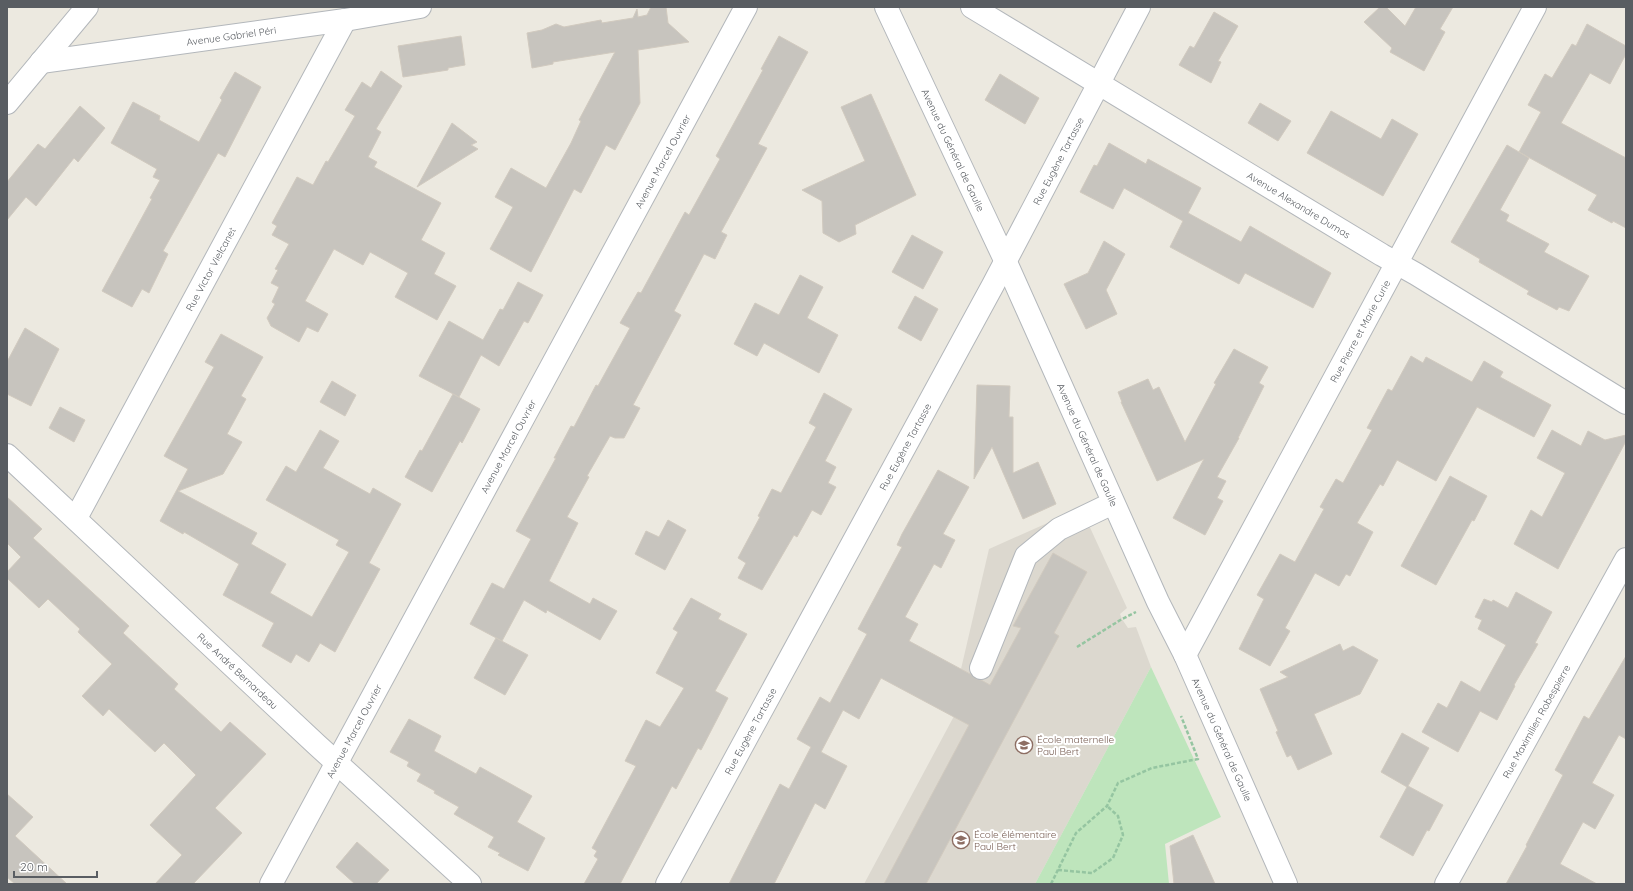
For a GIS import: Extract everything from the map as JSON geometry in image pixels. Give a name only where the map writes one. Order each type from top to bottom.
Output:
[{"type":"street","points":[[7,103],[87,7]]},
{"type":"street","name":"Avenue Gabriel Péri","points":[[41,62],[345,20],[420,7]]},
{"type":"street","name":"Avenue Marcel Ouvrier","points":[[271,884],[746,7]]},
{"type":"street","name":"Avenue du Général de Gaulle","points":[[886,7],[1005,260],[1158,602],[1185,655],[1286,884]]},
{"type":"street","name":"Avenue Alexandre Dumas","points":[[972,7],[1626,403]]},
{"type":"street","name":"Rue Eugène Tartasse","points":[[667,884],[990,290],[1139,7]]},
{"type":"street","name":"Rue Pierre et Marie Curie","points":[[1185,655],[1535,7]]},
{"type":"street","name":"Rue Victor Vielcanet","points":[[76,518],[345,20]]},
{"type":"street","name":"Rue André Bernardeau","points":[[7,455],[470,884]]},
{"type":"street","points":[[982,668],[1026,556],[1059,529],[1114,503]]},
{"type":"street","name":"Rue Maximilien Robespierre","points":[[1446,884],[1626,558]]},
{"type":"path","points":[[1077,647],[1122,619],[1158,602]]},
{"type":"path","points":[[1051,884],[1076,833],[1107,806],[1118,784],[1152,768],[1198,759],[1181,716]]},
{"type":"path","points":[[1058,870],[1092,873],[1113,858],[1123,835],[1118,816],[1107,806]]},
{"type":"shaded area","points":[[1081,508],[1127,608],[1120,614],[1122,619],[1128,628],[1136,627],[1151,667],[1035,884],[864,884],[975,677],[961,669],[989,549]]},
{"type":"green space","points":[[1151,667],[1221,817],[1165,844],[1169,884],[1035,884]]},
{"type":"building","points":[[651,7],[666,7],[668,23],[689,42],[638,50],[640,103],[615,150],[606,145],[581,193],[574,189],[531,272],[490,249],[513,207],[495,197],[511,168],[546,188],[571,143],[581,121],[579,120],[615,52],[553,62],[553,64],[532,68],[527,33],[542,30],[556,24],[564,27],[601,20],[602,23],[633,18],[637,9],[638,17],[647,15]]},
{"type":"building","points":[[1380,7],[1386,7],[1405,26],[1416,7],[1453,7],[1440,29],[1445,32],[1424,71],[1390,52],[1392,48],[1364,22]]},
{"type":"building","points":[[1214,12],[1238,26],[1218,61],[1221,62],[1211,83],[1179,65],[1190,46],[1194,48]]},
{"type":"building","points":[[1587,24],[1626,46],[1626,54],[1610,84],[1590,73],[1561,123],[1626,158],[1626,228],[1613,221],[1612,223],[1588,210],[1597,195],[1519,152],[1541,112],[1528,105],[1545,74],[1552,78],[1572,44],[1576,46]]},
{"type":"building","points":[[461,36],[465,65],[448,68],[448,70],[403,77],[398,46]]},
{"type":"building","points":[[779,36],[808,52],[758,144],[767,148],[721,232],[727,235],[715,259],[704,254],[674,311],[681,315],[633,405],[640,408],[624,438],[615,438],[610,436],[587,476],[589,477],[567,517],[578,523],[549,581],[590,604],[593,598],[617,611],[600,640],[547,610],[546,613],[524,600],[502,641],[470,624],[492,583],[504,589],[531,539],[516,531],[556,458],[554,458],[571,426],[574,427],[596,385],[598,386],[630,328],[620,323],[638,292],[641,293],[685,212],[689,215],[720,159],[716,156],[763,70],[761,69]]},
{"type":"building","points":[[381,71],[402,86],[376,129],[381,132],[368,157],[377,162],[374,167],[441,203],[421,240],[445,253],[434,274],[456,286],[437,320],[395,297],[408,273],[370,252],[363,265],[334,249],[305,301],[328,314],[318,332],[307,327],[299,342],[271,326],[267,318],[275,304],[272,302],[279,287],[271,283],[278,270],[275,269],[289,244],[272,235],[277,226],[272,223],[297,177],[313,185],[326,161],[328,162],[355,116],[345,110],[362,82],[371,88]]},
{"type":"building","points":[[235,72],[261,87],[225,157],[218,153],[163,251],[168,254],[149,293],[142,289],[132,307],[102,291],[152,199],[150,198],[160,180],[153,177],[157,169],[111,143],[133,102],[160,116],[159,120],[199,142],[222,100],[220,98]]},
{"type":"building","points":[[1000,74],[1039,98],[1025,124],[985,100]]},
{"type":"building","points":[[871,94],[916,195],[855,225],[856,234],[839,242],[823,233],[822,201],[802,190],[865,161],[841,107]]},
{"type":"building","points":[[1260,103],[1291,121],[1278,141],[1248,123]]},
{"type":"building","points":[[80,106],[105,128],[78,162],[74,158],[36,206],[26,197],[7,220],[7,182],[38,144],[45,149]]},
{"type":"building","points":[[1331,111],[1381,139],[1392,119],[1418,134],[1383,196],[1307,153]]},
{"type":"building","points":[[452,123],[477,142],[471,145],[478,149],[417,187]]},
{"type":"building","points":[[1109,143],[1146,164],[1148,159],[1201,188],[1188,213],[1241,242],[1250,226],[1331,273],[1313,308],[1245,273],[1239,284],[1170,247],[1183,221],[1124,188],[1113,209],[1080,192],[1094,165],[1097,166]]},
{"type":"building","points":[[1507,145],[1529,158],[1500,210],[1509,215],[1506,221],[1549,244],[1544,252],[1589,276],[1569,311],[1559,307],[1557,310],[1527,294],[1529,291],[1479,262],[1480,259],[1451,242]]},
{"type":"building","points":[[912,235],[943,252],[923,289],[892,272]]},
{"type":"building","points":[[1104,241],[1125,254],[1106,290],[1117,314],[1086,329],[1064,284],[1088,273]]},
{"type":"building","points":[[800,275],[823,287],[807,318],[838,335],[819,373],[764,343],[757,356],[734,344],[755,303],[779,315]]},
{"type":"building","points":[[518,282],[543,295],[528,323],[524,321],[499,366],[481,355],[459,397],[419,376],[449,321],[483,340],[500,309],[503,310]]},
{"type":"building","points":[[915,296],[938,309],[921,341],[898,328]]},
{"type":"building","points":[[25,328],[59,349],[31,406],[7,394],[7,362]]},
{"type":"building","points":[[221,334],[263,357],[241,396],[246,399],[227,434],[242,442],[223,474],[178,491],[257,533],[251,544],[286,564],[270,593],[312,617],[349,552],[336,545],[339,540],[266,500],[286,466],[296,472],[320,430],[339,441],[323,468],[370,494],[373,488],[401,504],[369,563],[380,569],[335,652],[320,643],[309,662],[296,654],[291,663],[262,646],[274,623],[223,595],[239,564],[184,532],[183,534],[160,521],[188,469],[164,456],[214,367],[205,362]]},
{"type":"building","points":[[1234,349],[1268,367],[1259,383],[1264,386],[1239,438],[1217,477],[1226,481],[1217,498],[1223,501],[1205,535],[1173,518],[1204,459],[1157,481],[1121,402],[1118,392],[1148,379],[1153,390],[1159,387],[1185,442],[1216,384],[1214,383]]},
{"type":"building","points":[[1411,356],[1423,363],[1426,357],[1472,382],[1484,361],[1503,372],[1500,377],[1551,405],[1534,437],[1477,407],[1436,481],[1397,460],[1383,486],[1380,484],[1357,523],[1373,532],[1350,576],[1346,574],[1339,586],[1315,573],[1285,628],[1290,631],[1270,666],[1239,649],[1264,599],[1257,595],[1280,554],[1295,562],[1324,509],[1320,507],[1336,479],[1343,483],[1372,430],[1367,428],[1388,389],[1392,391]]},
{"type":"building","points":[[332,381],[356,395],[345,416],[320,402]]},
{"type":"building","points":[[977,385],[1010,386],[1009,417],[1013,417],[1013,473],[1038,462],[1056,504],[1023,519],[992,447],[974,479]]},
{"type":"building","points":[[824,393],[852,409],[825,461],[836,467],[828,483],[836,487],[821,515],[812,510],[797,537],[794,535],[762,590],[738,578],[746,563],[738,558],[760,517],[758,516],[772,489],[781,493],[816,427],[809,423]]},
{"type":"building","points":[[453,394],[480,409],[462,443],[460,441],[432,492],[405,477],[420,450],[422,451]]},
{"type":"building","points":[[60,407],[85,420],[74,442],[49,428]]},
{"type":"building","points":[[1552,430],[1581,446],[1588,431],[1605,440],[1626,435],[1626,441],[1558,569],[1514,544],[1531,510],[1542,517],[1565,473],[1537,458]]},
{"type":"building","points":[[938,470],[969,487],[943,534],[955,540],[941,568],[934,564],[905,617],[918,624],[909,641],[970,674],[976,679],[990,685],[1021,628],[1013,626],[1053,553],[1087,572],[1054,633],[1059,636],[926,884],[884,884],[969,725],[881,678],[859,719],[843,710],[821,752],[847,766],[825,809],[815,803],[774,884],[729,884],[780,784],[789,789],[811,747],[797,739],[820,697],[830,703],[867,634],[858,629],[902,547],[897,545],[902,534]]},
{"type":"building","points":[[1450,476],[1487,496],[1436,585],[1401,566]]},
{"type":"building","points":[[7,497],[42,529],[33,538],[129,626],[123,633],[178,684],[174,689],[221,732],[230,722],[266,754],[215,808],[242,833],[193,884],[155,884],[182,855],[150,825],[196,775],[164,743],[155,752],[109,709],[103,716],[82,696],[112,664],[78,632],[80,629],[48,599],[39,608],[7,578],[7,572],[21,557],[7,543]]},
{"type":"building","points":[[668,520],[686,530],[665,570],[635,554],[646,531],[659,537]]},
{"type":"building","points":[[1516,592],[1552,612],[1535,643],[1538,644],[1514,685],[1515,686],[1497,720],[1480,711],[1458,752],[1422,732],[1438,703],[1447,708],[1461,681],[1480,692],[1506,645],[1478,629],[1482,620],[1475,617],[1484,599],[1492,602],[1493,600],[1508,608]]},
{"type":"building","points":[[691,598],[721,614],[718,619],[747,634],[715,691],[728,698],[701,750],[698,748],[676,789],[672,786],[620,884],[584,884],[598,859],[594,856],[597,851],[592,848],[636,766],[625,761],[646,720],[660,727],[684,688],[656,673],[678,632],[673,629]]},
{"type":"building","points":[[496,638],[528,655],[505,695],[474,678]]},
{"type":"building","points":[[1340,644],[1343,651],[1353,646],[1378,660],[1360,694],[1314,714],[1332,754],[1298,770],[1291,755],[1287,757],[1276,732],[1278,731],[1260,689],[1288,677],[1280,672]]},
{"type":"building","points":[[1626,656],[1626,739],[1619,735],[1592,783],[1614,795],[1595,829],[1583,822],[1560,864],[1597,884],[1506,884],[1563,775],[1555,770],[1584,716],[1589,719]]},
{"type":"building","points":[[409,719],[441,736],[434,751],[476,774],[480,767],[532,796],[517,822],[545,838],[528,871],[498,855],[500,853],[488,847],[494,837],[454,814],[459,807],[434,793],[435,791],[417,781],[421,774],[407,766],[409,762],[390,752]]},
{"type":"building","points":[[1402,733],[1429,748],[1408,786],[1443,805],[1413,856],[1380,837],[1407,787],[1381,772]]},
{"type":"building","points":[[7,794],[33,817],[15,836],[67,884],[15,884],[7,877]]},
{"type":"building","points":[[1193,835],[1215,884],[1174,884],[1170,846]]},
{"type":"building","points":[[357,842],[389,870],[376,884],[355,884],[336,867]]},
{"type":"place","name":"École maternelle Paul Bert","points":[[1024,745]]},
{"type":"place","name":"École élémentaire Paul Bert","points":[[961,840]]}]
